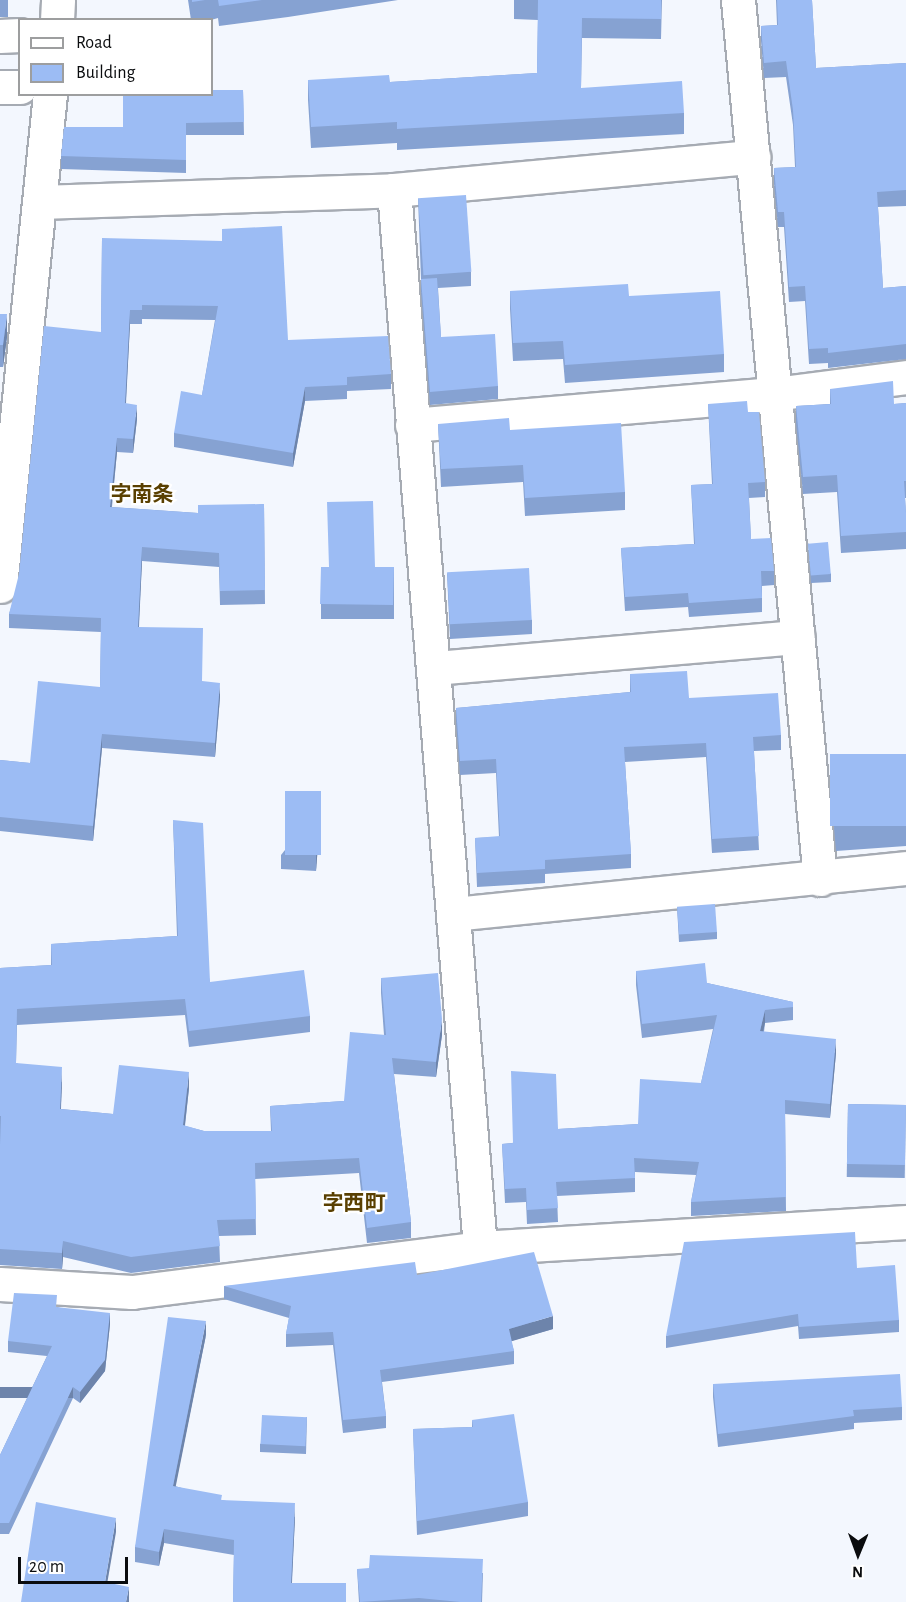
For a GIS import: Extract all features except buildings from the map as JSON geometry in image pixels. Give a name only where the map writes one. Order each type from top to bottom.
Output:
[{"type":"street","points":[[57,18],[58,0]]},
{"type":"street","points":[[738,0],[820,879]]},
{"type":"street","points":[[0,36],[18,35]]},
{"type":"street","points":[[0,87],[18,87]]},
{"type":"street","points":[[0,586],[41,202],[50,96]]},
{"type":"street","points":[[41,202],[394,190],[753,157]]},
{"type":"street","points":[[394,190],[412,425],[435,668],[480,1248]]},
{"type":"street","points":[[412,425],[774,394],[906,377]]},
{"type":"street","points":[[435,668],[798,637]]},
{"type":"street","points":[[454,914],[820,879],[906,868]]},
{"type":"street","points":[[0,1284],[132,1292],[480,1248],[906,1222]]},
{"type":"district","name":"字南条","points":[[142,495]]},
{"type":"district","name":"字西町","points":[[354,1204]]}]
